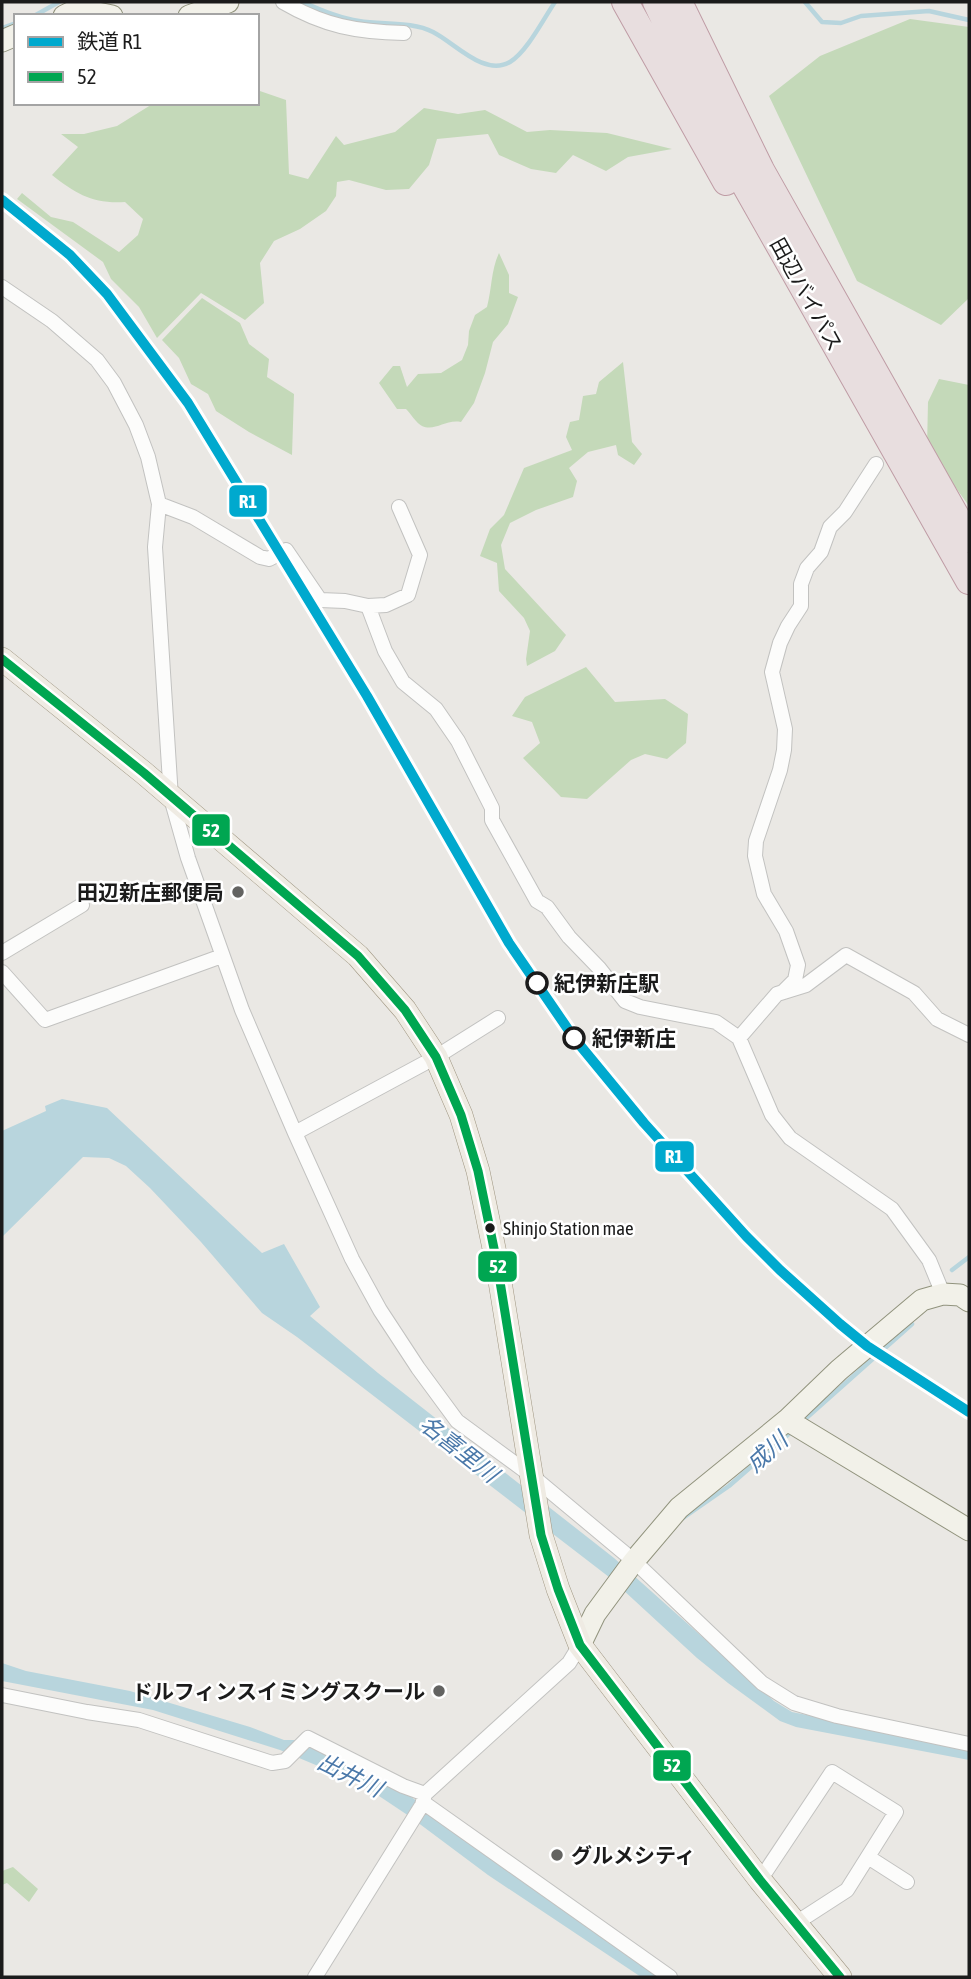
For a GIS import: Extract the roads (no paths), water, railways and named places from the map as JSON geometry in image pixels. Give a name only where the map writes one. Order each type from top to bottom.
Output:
[{"type":"highway","points":[[625,2],[721,175],[824,325]]},
{"type":"highway","name":"田辺バイパス","points":[[656,2],[736,169],[969,581]]},
{"type":"highway","name":"田辺バイパス","points":[[679,2],[761,170],[969,539]]},
{"type":"highway","points":[[691,2],[761,170]]},
{"type":"main road","points":[[2,659],[144,773],[358,956],[405,1010],[436,1057],[461,1115],[478,1171],[498,1263],[541,1535],[554,1578],[580,1645],[760,1880],[840,1977]]},
{"type":"street","points":[[195,14],[229,2]]},
{"type":"street","points":[[283,2],[309,17],[342,28],[367,33],[404,33]]},
{"type":"street","points":[[68,14],[78,9],[102,14]]},
{"type":"street","points":[[2,287],[52,321],[97,360],[114,383],[136,425],[148,457],[159,504],[155,547],[171,798],[188,859],[242,1010],[295,1133],[352,1259],[380,1310],[418,1368],[457,1421],[634,1561],[762,1683],[794,1703],[837,1716],[969,1744]]},
{"type":"street","points":[[783,992],[795,980],[798,965],[786,930],[764,894],[755,856],[756,841],[784,750],[785,729],[772,672],[784,635],[801,606],[801,584],[807,568],[821,552],[830,527],[845,512],[876,464]]},
{"type":"street","points":[[159,504],[193,517],[260,557],[270,559],[286,550],[320,600],[345,601],[368,606],[386,605],[408,595],[420,555],[399,507]]},
{"type":"street","points":[[368,606],[385,651],[403,682],[436,709],[458,741],[492,808],[492,820],[537,901],[547,907],[569,937],[599,968],[625,1001],[640,1007],[716,1022],[739,1038],[772,1115],[790,1138],[892,1209],[929,1261],[943,1294]]},
{"type":"street","points":[[2,953],[82,905]]},
{"type":"street","points":[[739,1038],[777,993],[806,985],[846,955],[914,993],[937,1019],[969,1035]]},
{"type":"street","points":[[2,972],[45,1020],[222,956]]},
{"type":"street","points":[[295,1133],[436,1057],[498,1018]]},
{"type":"street","points":[[315,1977],[424,1801],[569,1663],[595,1614],[634,1561],[679,1508],[787,1419],[922,1300],[943,1294],[960,1296],[969,1301]]},
{"type":"street","points":[[787,1419],[969,1530]]},
{"type":"street","points":[[2,1695],[139,1720],[272,1763],[286,1759],[308,1738],[403,1786],[670,1977]]},
{"type":"street","points":[[760,1880],[832,1772],[896,1812],[847,1890],[796,1923]]},
{"type":"street","points":[[868,1857],[907,1882]]},
{"type":"water","name":"名喜里川","points":[[62,1099],[107,1108],[262,1253],[284,1244],[320,1307],[310,1316],[378,1373],[614,1558],[774,1701],[792,1712],[969,1748],[969,1760],[796,1727],[780,1721],[697,1658],[609,1577],[262,1313],[201,1242],[126,1166],[109,1158],[83,1157],[2,1237],[2,1131],[46,1111],[45,1106]]},
{"type":"water","name":"出井川","points":[[2,1663],[26,1671],[130,1691],[315,1748],[400,1789],[663,1977],[641,1977],[488,1875],[361,1784],[280,1750],[153,1710],[2,1681]]},
{"type":"waterway","points":[[38,14],[59,2]]},
{"type":"waterway","points":[[303,2],[352,20],[425,29],[442,37],[470,57],[490,65],[510,62],[523,51],[555,2]]},
{"type":"waterway","points":[[805,2],[822,22],[841,23],[861,16],[929,11],[969,20]]},
{"type":"waterway","points":[[2,28],[14,24]]},
{"type":"waterway","name":"成川","points":[[952,1270],[969,1257]]},
{"type":"waterway","name":"成川","points":[[803,1421],[912,1324]]},
{"type":"waterway","name":"成川","points":[[683,1518],[729,1486],[791,1432]]},
{"type":"rail line","name":"R1","points":[[2,200],[70,255],[107,294],[188,403],[367,696],[509,943],[574,1038],[644,1123],[780,1270],[867,1346],[969,1412]]},
{"type":"place","name":"田辺新庄郵便局","points":[[238,892]]},
{"type":"place","name":"紀伊新庄駅","points":[[537,983]]},
{"type":"place","name":"紀伊新庄","points":[[574,1038]]},
{"type":"place","name":"Shinjo Station mae","points":[[490,1228]]},
{"type":"place","name":"ドルフィンスイミングスクール","points":[[439,1691]]},
{"type":"place","name":"グルメシティ","points":[[557,1855]]}]
